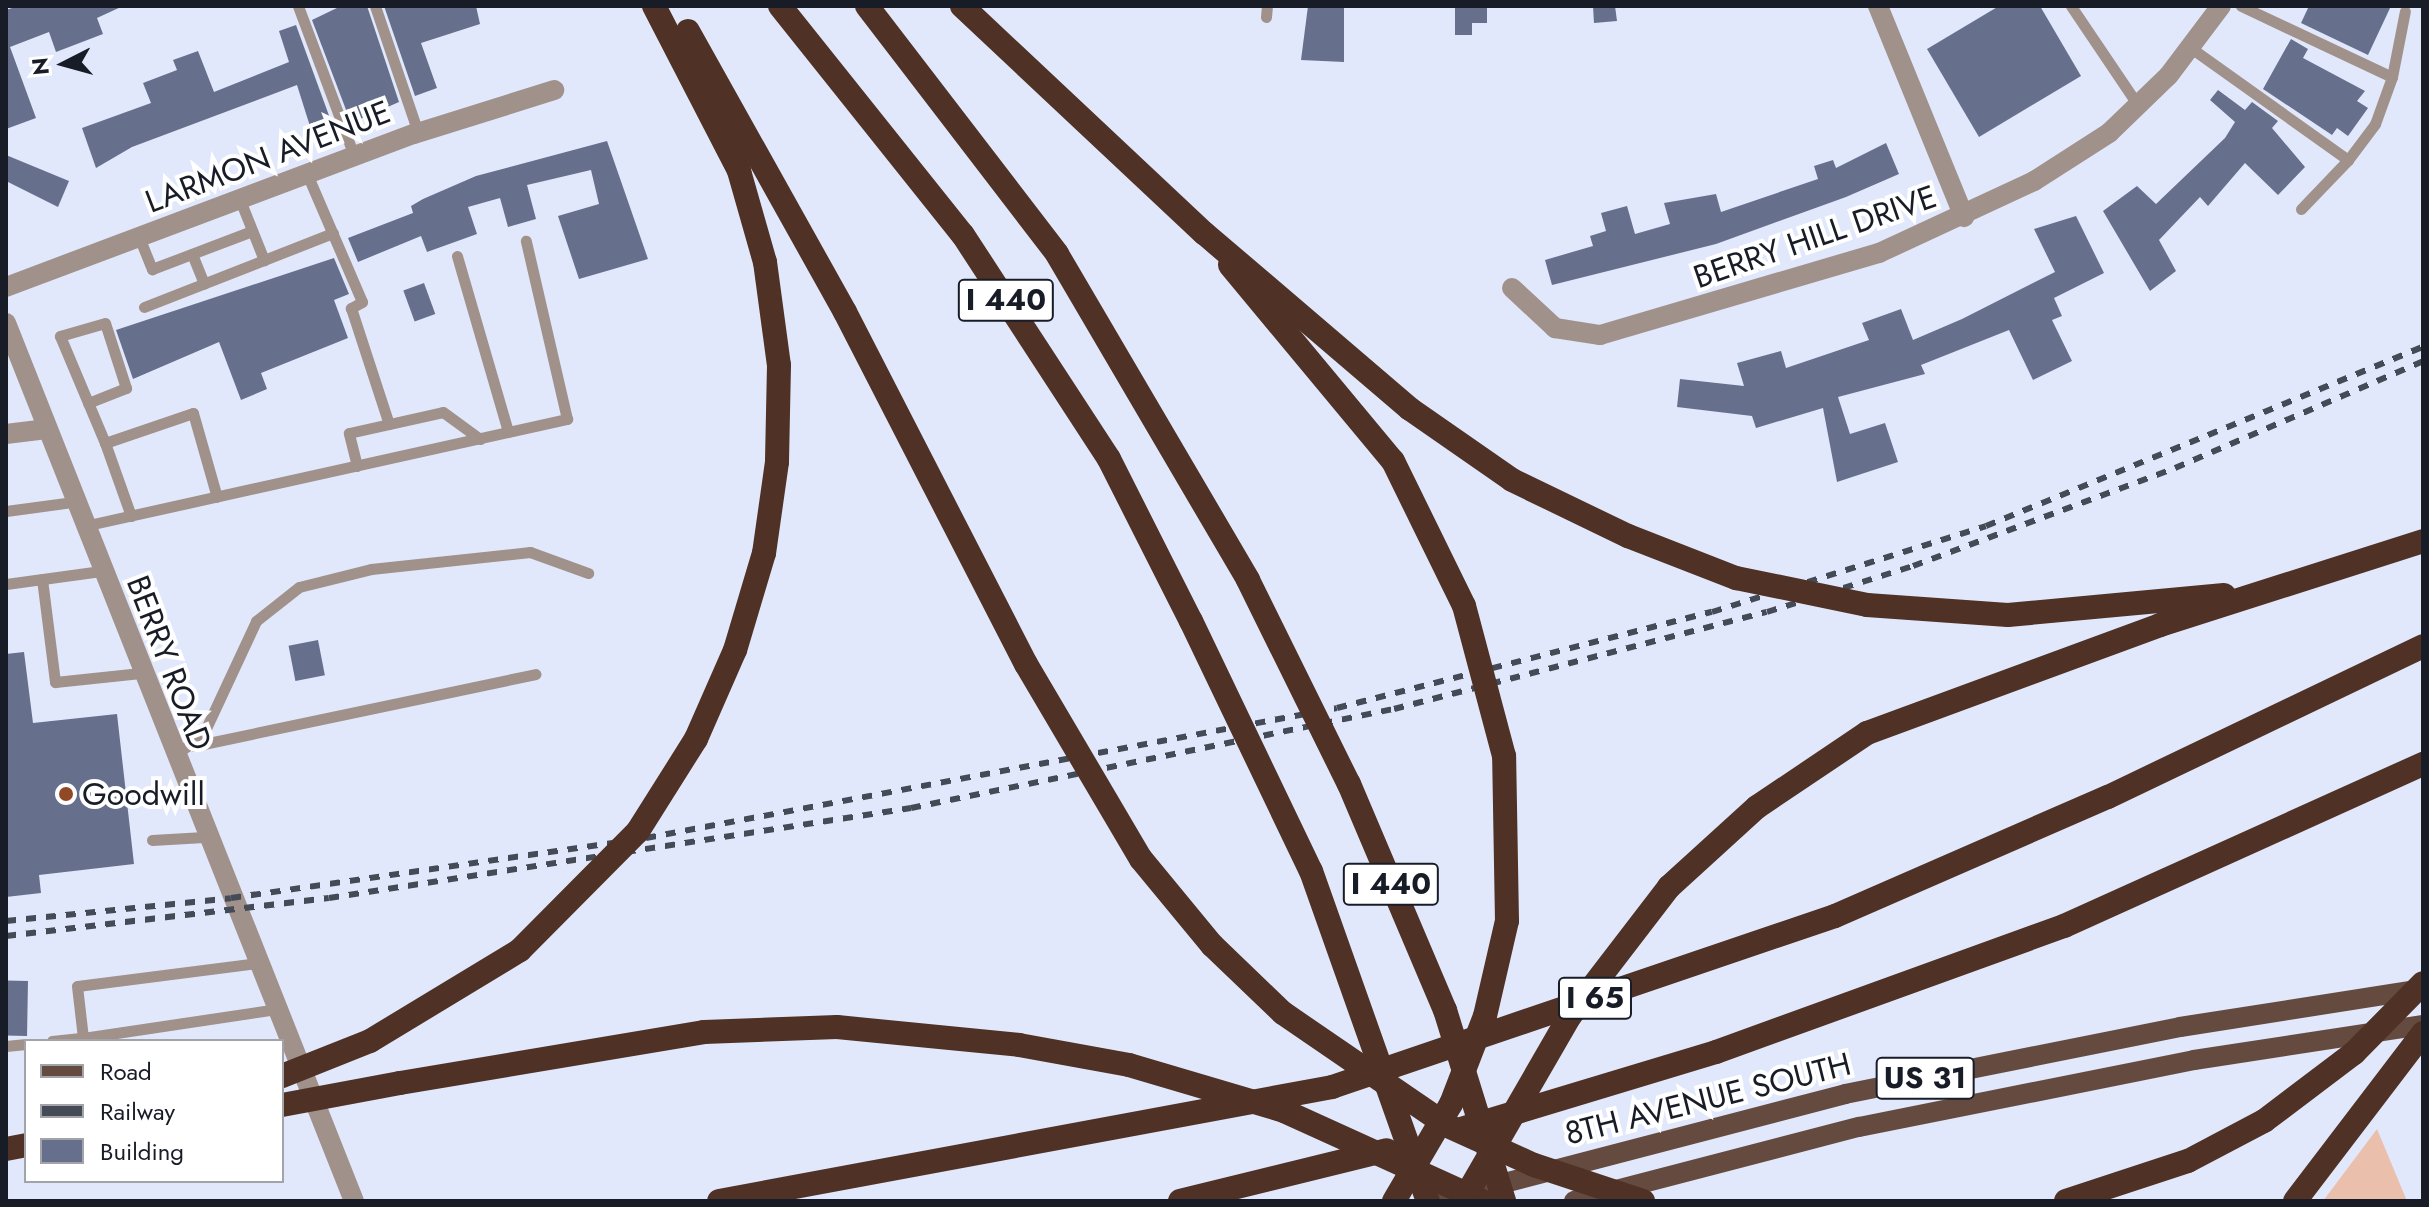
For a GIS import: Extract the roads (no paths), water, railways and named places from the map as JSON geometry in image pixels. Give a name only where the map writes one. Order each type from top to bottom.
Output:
[{"type":"highway","points":[[284,1075],[370,1041],[520,950],[638,831],[696,739],[735,650],[761,565],[777,462],[779,365],[765,262],[739,171],[654,6]]},
{"type":"highway","points":[[672,6],[816,257],[1026,664],[1141,859],[1212,945],[1283,1013],[1448,1126],[1534,1165],[1643,1201]]},
{"type":"highway","name":"I 440","points":[[780,6],[963,235],[1109,459],[1311,871],[1428,1201]]},
{"type":"highway","name":"I 440","points":[[867,6],[1057,254],[1248,580],[1349,784],[1445,1010],[1504,1201]]},
{"type":"highway","points":[[962,6],[1204,233],[1447,437],[1512,480],[1628,536],[1736,578],[1867,605],[2008,615],[2274,590]]},
{"type":"highway","points":[[1204,233],[1359,412],[1419,504],[1464,606],[1504,756],[1507,921],[1485,1016],[1451,1104],[1394,1201]]},
{"type":"highway","points":[[1463,1201],[1570,1016],[1669,887],[1757,807],[1867,733],[2423,541]]},
{"type":"highway","name":"I 65","points":[[719,1201],[1332,1087],[1835,916],[2108,797],[2423,646]]},
{"type":"highway","points":[[1180,1201],[1573,1099],[1716,1052],[2064,926],[2423,764]]},
{"type":"highway","points":[[2066,1201],[2188,1161],[2264,1121],[2354,1053],[2423,983]]},
{"type":"highway","points":[[284,1105],[704,1032],[837,1027],[1019,1045],[1129,1065],[1284,1111],[1482,1201]]},
{"type":"highway","points":[[2295,1201],[2423,1033]]},
{"type":"main road","name":"8TH AVENUE SOUTH","points":[[1435,1201],[1845,1094],[2180,1027],[2423,989]]},
{"type":"main road","name":"8TH AVENUE SOUTH","points":[[1574,1201],[1859,1127],[2194,1060],[2423,1025]]},
{"type":"street","name":"BERRY HILL DRIVE","points":[[1512,288],[1555,328],[1600,335],[1832,270],[1964,217],[2067,163],[2139,107],[2191,48],[2221,6]]},
{"type":"street","points":[[1884,9],[1964,217]]},
{"type":"street","name":"LARMON AVENUE","points":[[6,287],[418,132],[554,90]]},
{"type":"street","name":"BERRY ROAD","points":[[6,323],[141,673],[181,751],[204,837],[354,1201]]},
{"type":"street","points":[[6,434],[45,429]]},
{"type":"lane","points":[[298,6],[354,156]]},
{"type":"lane","points":[[375,6],[418,132]]},
{"type":"lane","points":[[2071,6],[2139,107]]},
{"type":"lane","points":[[2241,6],[2392,77]]},
{"type":"lane","points":[[2301,209],[2348,160],[2375,124],[2392,77],[2405,11]]},
{"type":"lane","points":[[2191,48],[2348,160]]},
{"type":"lane","points":[[307,174],[362,302],[351,308],[389,424]]},
{"type":"lane","points":[[240,200],[264,260]]},
{"type":"lane","points":[[139,237],[152,269],[252,231]]},
{"type":"lane","points":[[144,307],[333,233]]},
{"type":"lane","points":[[83,527],[567,419],[526,241]]},
{"type":"lane","points":[[192,254],[204,284]]},
{"type":"lane","points":[[457,256],[508,432]]},
{"type":"lane","points":[[88,403],[126,388],[105,323],[60,336],[88,403],[105,443],[131,516]]},
{"type":"lane","points":[[357,466],[349,433],[443,412],[480,439]]},
{"type":"lane","points":[[105,443],[193,413],[217,497]]},
{"type":"lane","points":[[6,511],[73,502]]},
{"type":"lane","points":[[181,751],[210,723],[256,621],[299,587],[371,569],[530,552],[588,573]]},
{"type":"lane","points":[[6,584],[101,571]]},
{"type":"lane","points":[[42,579],[55,682],[141,673]]},
{"type":"lane","points":[[181,751],[536,674]]},
{"type":"lane","points":[[152,840],[204,837]]},
{"type":"lane","points":[[83,1038],[77,986],[257,963]]},
{"type":"lane","points":[[73,1039],[276,1009]]},
{"type":"railway","points":[[6,921],[231,898],[646,838],[1337,708],[1712,612],[1986,526],[2423,347]]},
{"type":"railway","points":[[6,936],[329,898],[911,808],[1394,709],[1767,612],[1913,566],[2175,468],[2423,361]]},
{"type":"place","name":"Goodwill","points":[[66,794]]}]
